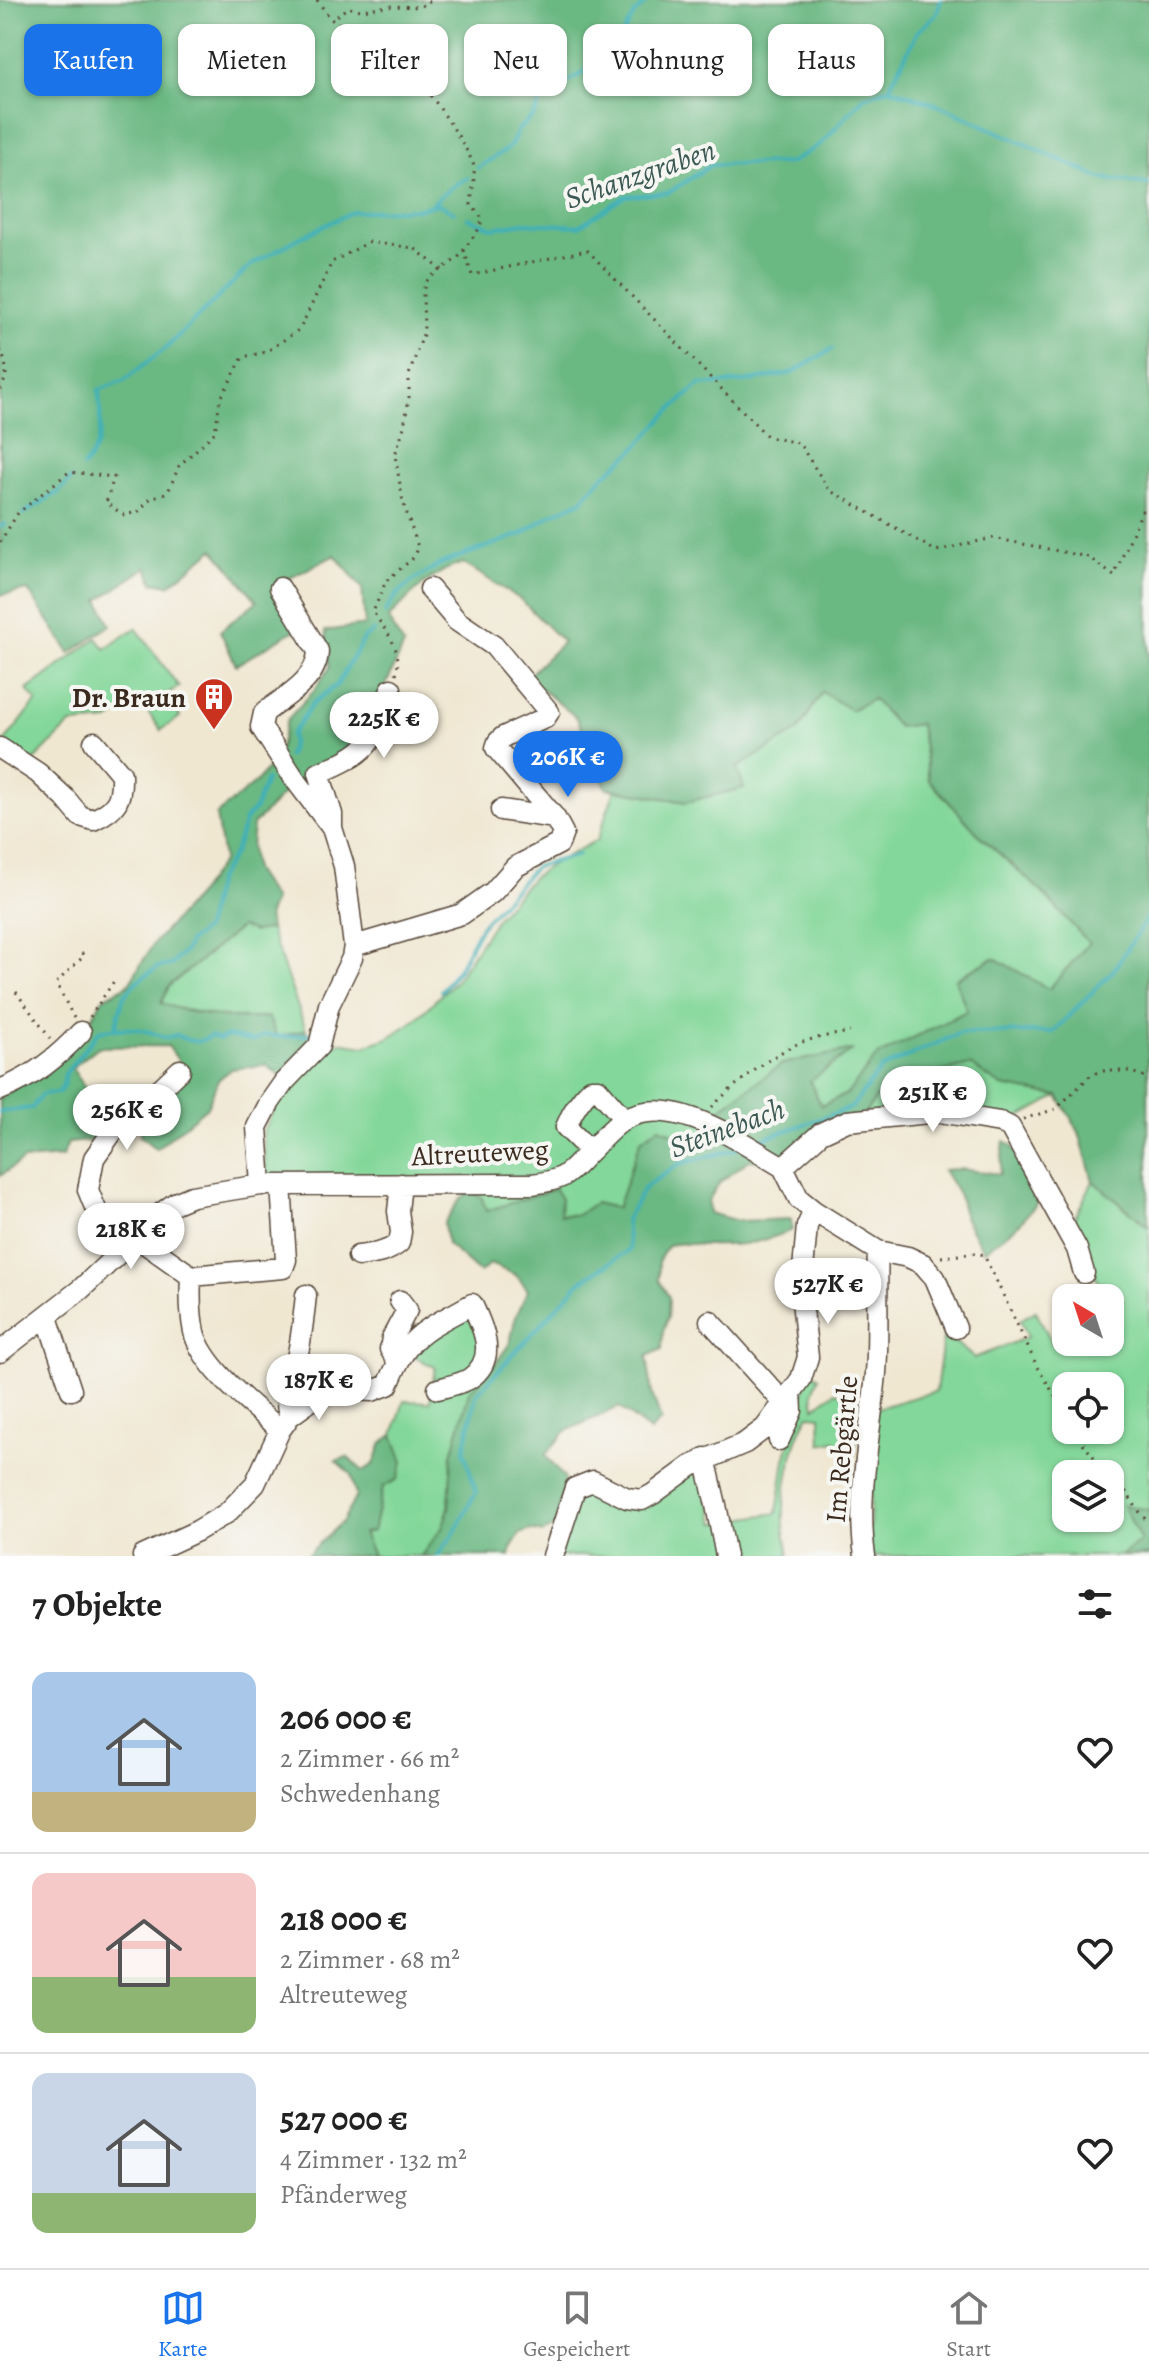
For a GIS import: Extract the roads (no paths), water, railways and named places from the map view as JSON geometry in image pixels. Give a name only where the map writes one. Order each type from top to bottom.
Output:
[{"type":"street","points":[[280,588],[318,651],[318,662],[308,679],[264,713],[261,727],[332,828]]},
{"type":"street","points":[[354,946],[462,914],[493,892],[515,867],[559,844],[563,833],[555,818],[496,748],[503,737],[545,718],[549,712],[494,646],[457,621],[430,589]]},
{"type":"street","points":[[180,1070],[126,1113],[94,1158],[88,1190],[101,1222],[128,1244],[191,1276],[283,1268],[286,1260],[257,1127],[284,1082],[319,1046],[329,1005],[352,958],[354,946],[344,866],[319,773],[362,752],[372,740],[391,689]]},
{"type":"street","points":[[0,748],[38,773],[80,816],[93,820],[116,805],[122,790],[121,774],[94,742]]},
{"type":"street","points":[[501,810],[555,818]]},
{"type":"street","points":[[0,1090],[22,1082],[61,1054],[81,1032]]},
{"type":"street","points":[[590,1151],[566,1127],[571,1113],[591,1089],[598,1089],[624,1119],[651,1111],[698,1121],[783,1167],[799,1199],[814,1211],[878,1251],[908,1257],[923,1264],[935,1278],[956,1328]]},
{"type":"street","points":[[783,1167],[821,1133],[847,1121],[939,1112],[1000,1122],[1010,1127],[1070,1235],[1084,1273]]},
{"type":"street","name":"Altreuteweg","points":[[0,1352],[47,1317],[175,1203],[192,1196],[271,1185],[532,1184],[556,1181],[571,1172],[624,1119]]},
{"type":"street","points":[[358,1256],[391,1250],[399,1243],[401,1184]]},
{"type":"street","points":[[553,1556],[575,1488],[593,1481],[627,1498],[642,1500],[705,1458],[745,1443],[765,1428],[801,1379],[808,1357],[801,1291],[807,1226],[814,1211]]},
{"type":"street","name":"Im Rebgärtle","points":[[865,1556],[862,1538],[866,1459],[876,1371],[878,1251]]},
{"type":"street","points":[[191,1276],[190,1302],[195,1335],[211,1363],[285,1423]]},
{"type":"street","points":[[143,1556],[227,1513],[255,1484],[285,1423],[306,1295]]},
{"type":"street","points":[[398,1362],[390,1349],[392,1338],[407,1310],[400,1301]]},
{"type":"street","points":[[285,1423],[316,1397],[338,1389],[372,1391],[388,1385],[409,1344],[434,1325],[472,1304],[485,1332],[487,1350],[479,1370],[467,1380],[438,1389]]},
{"type":"street","points":[[47,1317],[71,1390]]},
{"type":"street","points":[[710,1321],[787,1397],[792,1411],[779,1440]]},
{"type":"street","points":[[705,1458],[726,1556]]},
{"type":"waterway","points":[[478,168],[510,147],[518,130],[554,89],[580,75],[601,58],[620,39],[635,13],[649,0]]},
{"type":"waterway","name":"Schanzgraben","points":[[468,218],[493,228],[524,223],[579,226],[626,196],[668,193],[711,165],[790,163],[821,144],[864,97],[889,88],[918,31],[936,15],[941,0]]},
{"type":"waterway","points":[[889,88],[943,107],[1100,178],[1149,184]]},
{"type":"waterway","points":[[431,205],[467,178]]},
{"type":"waterway","name":"Schanzgraben","points":[[83,467],[98,440],[99,390],[124,380],[165,349],[251,265],[352,212],[417,209],[438,204],[454,212]]},
{"type":"waterway","points":[[385,613],[395,597],[411,582],[442,563],[522,534],[552,514],[581,501],[699,385],[744,382],[792,373],[832,349]]},
{"type":"waterway","name":"Schanzgraben","points":[[23,514],[60,491],[71,479]]},
{"type":"waterway","name":"Schanzgraben","points":[[0,527],[5,524]]},
{"type":"waterway","points":[[288,756],[291,735],[314,702],[337,685],[365,637],[374,631]]},
{"type":"waterway","points":[[115,1028],[124,996],[136,982],[158,967],[171,965],[190,941],[205,929],[217,880],[234,854],[246,818],[255,809],[266,780]]},
{"type":"waterway","points":[[441,991],[459,968],[481,926],[535,867],[578,855]]},
{"type":"waterway","name":"Steinebach","points":[[756,1141],[851,1108],[882,1068],[960,1033],[1053,1032],[1113,971],[1149,916]]},
{"type":"waterway","points":[[0,1112],[32,1108],[42,1094],[58,1093],[65,1074],[99,1031],[133,1029],[165,1038],[177,1035],[194,1041],[211,1036],[253,1041],[265,1035],[285,1037],[313,1034]]},
{"type":"waterway","name":"Steinebach","points":[[437,1556],[453,1535],[476,1492],[464,1451],[476,1395],[580,1282],[629,1250],[626,1220],[644,1188],[679,1164],[737,1149]]},
{"type":"place","name":"Dr. Braun","points":[[214,731]]}]
